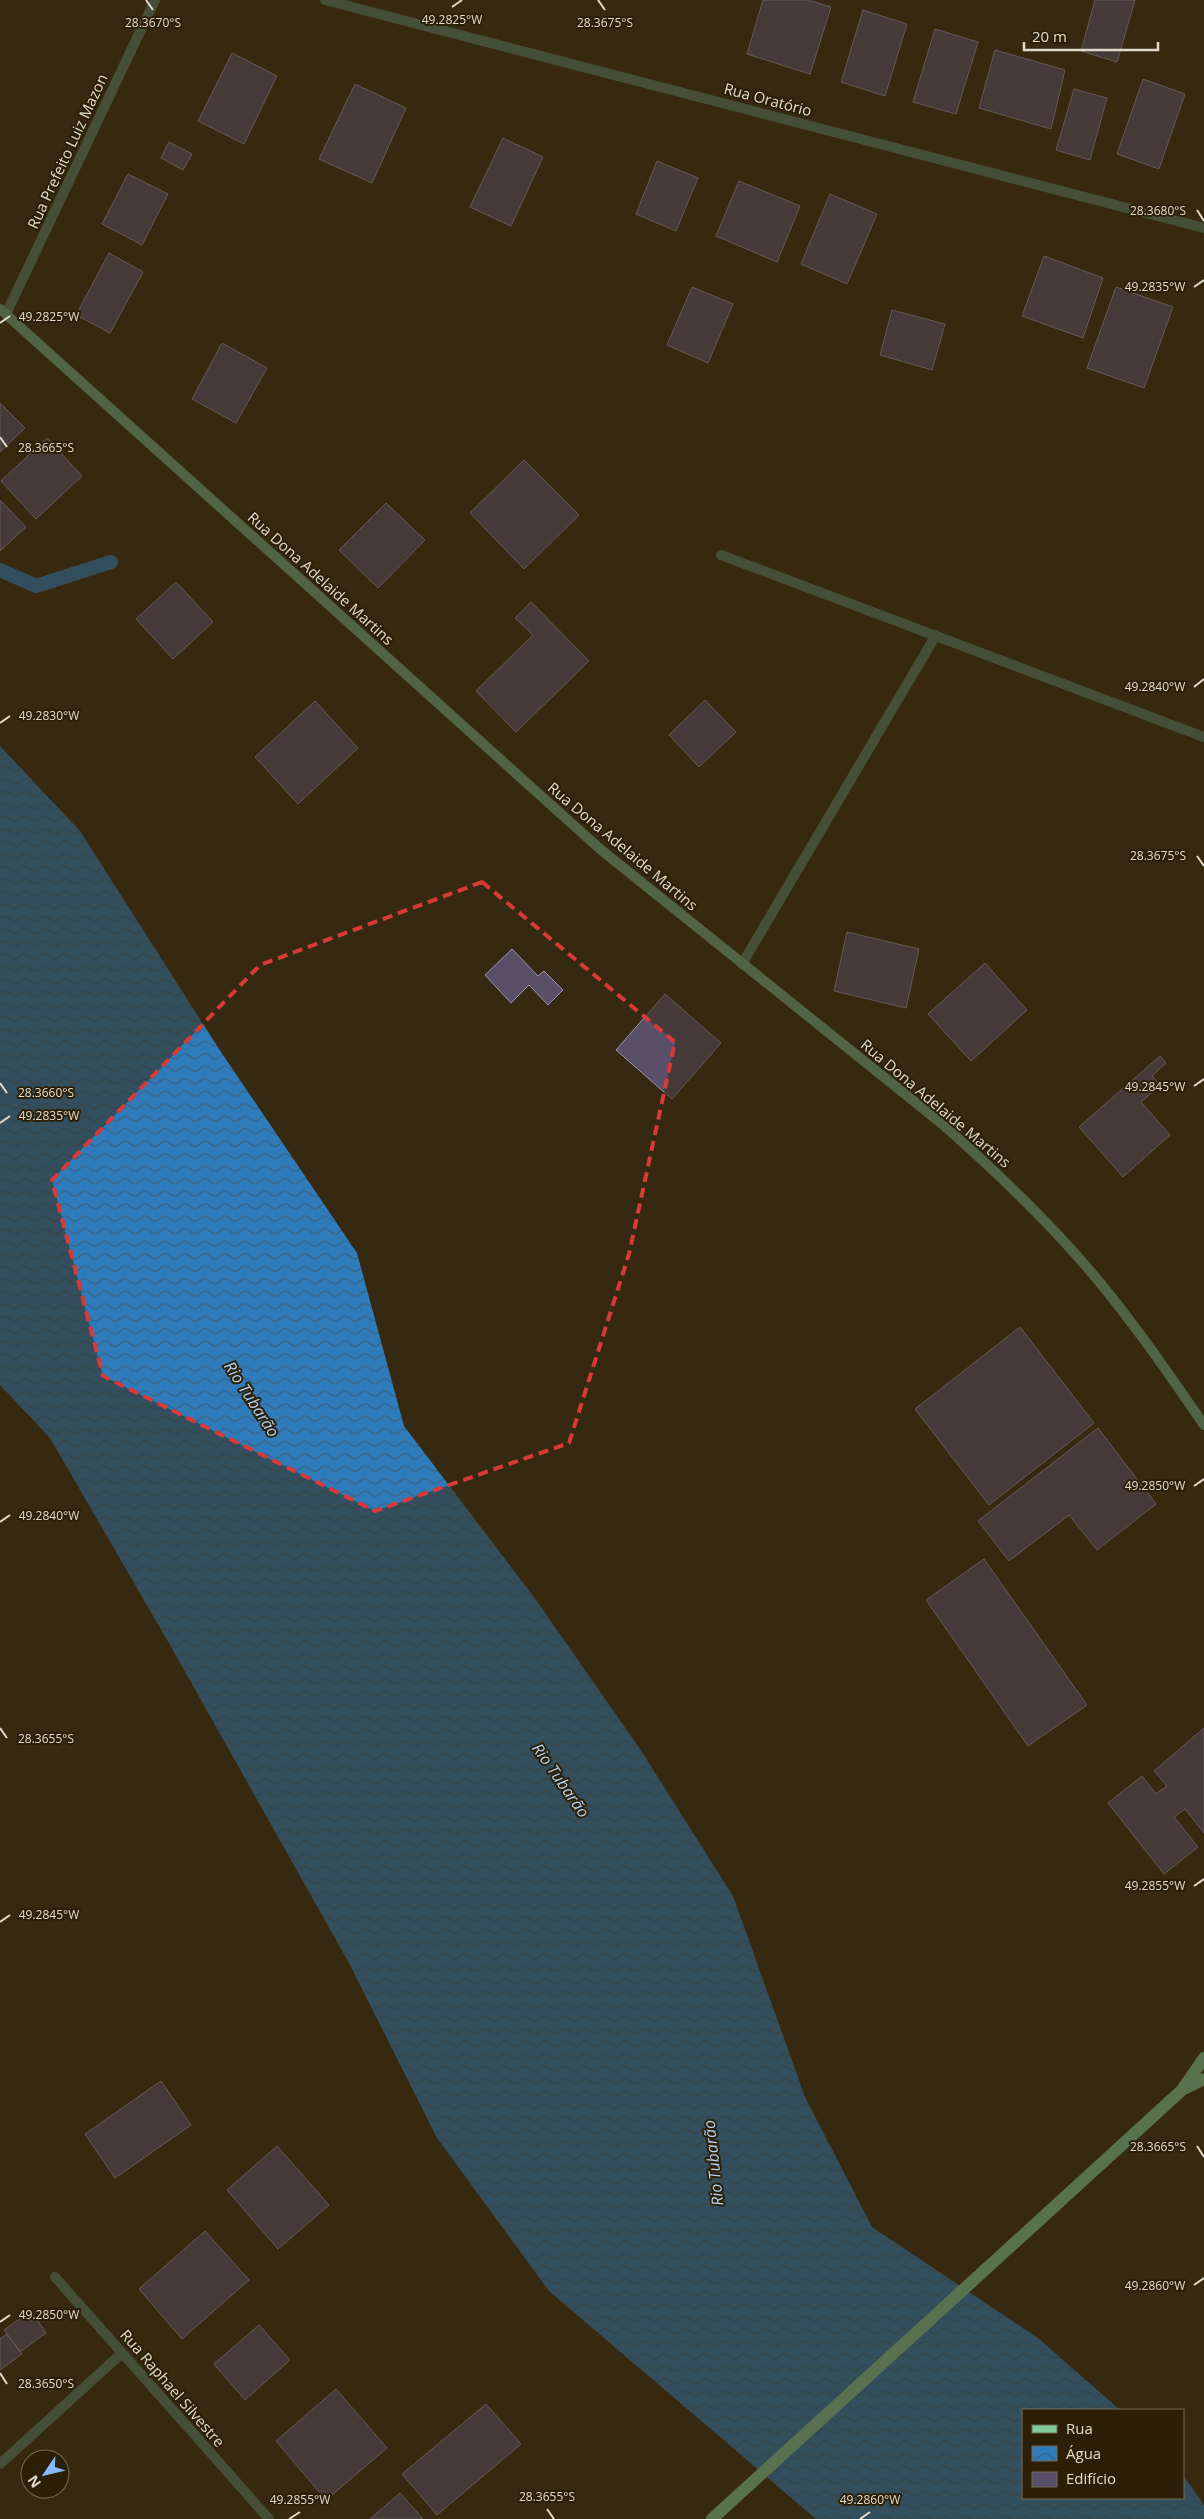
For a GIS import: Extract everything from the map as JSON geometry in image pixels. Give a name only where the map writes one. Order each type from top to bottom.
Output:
[{"type":"main road","points":[[712,2519],[1182,2090],[1204,2058]]},
{"type":"main road","points":[[1182,2090],[1204,2079]]},
{"type":"street","name":"Rua Prefeito Luiz Mazon","points":[[3,312],[155,0]]},
{"type":"street","name":"Rua Oratório","points":[[325,0],[1204,228]]},
{"type":"street","name":"Rua Dona Adelaide Martins","points":[[3,312],[586,836],[941,1123],[1037,1212],[1101,1284],[1204,1425]]},
{"type":"street","points":[[721,555],[1204,737]]},
{"type":"street","points":[[742,964],[936,635]]},
{"type":"street","name":"Rua Raphael Silvestre","points":[[55,2277],[269,2519]]},
{"type":"street","points":[[0,2464],[122,2353]]},
{"type":"highlighted area","points":[[482,882],[675,1042],[629,1254],[569,1443],[375,1511],[103,1376],[52,1180],[260,965]]},
{"type":"water","name":"Rio Tubarão","points":[[0,746],[80,831],[219,1049],[357,1253],[404,1426],[536,1600],[640,1749],[733,1896],[805,2097],[872,2227],[1038,2338],[1119,2409],[1022,2409],[1022,2499],[1184,2499],[1184,2476],[1204,2505],[1204,2519],[816,2519],[549,2291],[437,2138],[349,1963],[170,1645],[50,1438],[0,1385]]},
{"type":"building","points":[[763,0],[808,0],[831,7],[810,74],[747,54]]},
{"type":"building","points":[[1095,0],[1135,0],[1117,62],[1081,51]]},
{"type":"building","points":[[863,10],[907,24],[885,96],[841,82]]},
{"type":"building","points":[[935,29],[978,42],[956,114],[913,102]]},
{"type":"building","points":[[995,50],[1065,70],[1051,129],[979,108]]},
{"type":"building","points":[[232,53],[277,76],[244,144],[198,121]]},
{"type":"building","points":[[1143,79],[1185,94],[1159,169],[1117,154]]},
{"type":"building","points":[[355,84],[406,108],[372,183],[319,159]]},
{"type":"building","points":[[1074,89],[1107,98],[1090,160],[1056,150]]},
{"type":"building","points":[[503,138],[543,157],[511,226],[470,207]]},
{"type":"building","points":[[169,142],[192,154],[183,170],[161,158]]},
{"type":"building","points":[[657,161],[698,178],[676,231],[636,214]]},
{"type":"building","points":[[128,174],[168,194],[142,245],[102,224]]},
{"type":"building","points":[[739,181],[800,206],[777,262],[716,236]]},
{"type":"building","points":[[830,194],[877,214],[847,284],[801,264]]},
{"type":"building","points":[[109,253],[143,272],[110,333],[76,315]]},
{"type":"building","points":[[1044,256],[1103,278],[1083,338],[1022,316]]},
{"type":"building","points":[[692,287],[733,304],[708,363],[667,345]]},
{"type":"building","points":[[1116,287],[1173,307],[1144,388],[1087,368]]},
{"type":"building","points":[[892,310],[945,324],[932,370],[880,355]]},
{"type":"building","points":[[222,343],[267,368],[236,423],[192,399]]},
{"type":"building","points":[[0,403],[25,428],[0,452]]},
{"type":"building","points":[[47,438],[82,476],[36,519],[1,481]]},
{"type":"building","points":[[524,460],[579,515],[524,569],[470,513]]},
{"type":"building","points":[[0,500],[26,527],[0,551]]},
{"type":"building","points":[[386,503],[425,540],[378,588],[339,550]]},
{"type":"building","points":[[176,582],[213,622],[173,659],[136,619]]},
{"type":"building","points":[[531,602],[589,661],[516,732],[476,691],[533,635],[515,618]]},
{"type":"building","points":[[705,700],[736,732],[699,767],[669,735]]},
{"type":"building","points":[[315,701],[358,748],[298,804],[255,757]]},
{"type":"building","points":[[847,932],[919,949],[906,1008],[834,991]]},
{"type":"building","points":[[512,949],[538,976],[544,971],[563,990],[548,1005],[529,985],[511,1003],[485,975]]},
{"type":"building","points":[[985,963],[1027,1010],[971,1061],[928,1014]]},
{"type":"building","points":[[665,994],[721,1043],[672,1099],[616,1050]]},
{"type":"building","points":[[1160,1056],[1166,1063],[1152,1076],[1160,1085],[1141,1102],[1170,1135],[1123,1177],[1079,1127]]},
{"type":"building","points":[[1020,1327],[1094,1423],[989,1505],[915,1409]]},
{"type":"building","points":[[1098,1428],[1156,1504],[1097,1550],[1069,1515],[1009,1561],[978,1521]]},
{"type":"building","points":[[984,1559],[1087,1705],[1028,1746],[926,1600]]},
{"type":"building","points":[[1204,1728],[1204,1833],[1185,1809],[1174,1817],[1198,1847],[1164,1874],[1108,1803],[1142,1776],[1156,1794],[1167,1786],[1154,1771]]},
{"type":"building","points":[[161,2081],[191,2125],[115,2178],[85,2134]]},
{"type":"building","points":[[277,2146],[329,2205],[278,2249],[227,2190]]},
{"type":"building","points":[[205,2231],[249,2280],[182,2339],[139,2289]]},
{"type":"building","points":[[31,2311],[46,2333],[20,2352],[4,2330]]},
{"type":"building","points":[[259,2325],[290,2360],[245,2400],[214,2364]]},
{"type":"building","points":[[7,2334],[22,2354],[0,2370],[0,2339]]},
{"type":"building","points":[[336,2389],[387,2448],[326,2500],[276,2441]]},
{"type":"building","points":[[486,2404],[521,2444],[437,2515],[402,2474]]},
{"type":"building","points":[[400,2493],[423,2519],[370,2519]]},
{"type":"waterway","points":[[0,570],[36,586],[111,562]]}]
